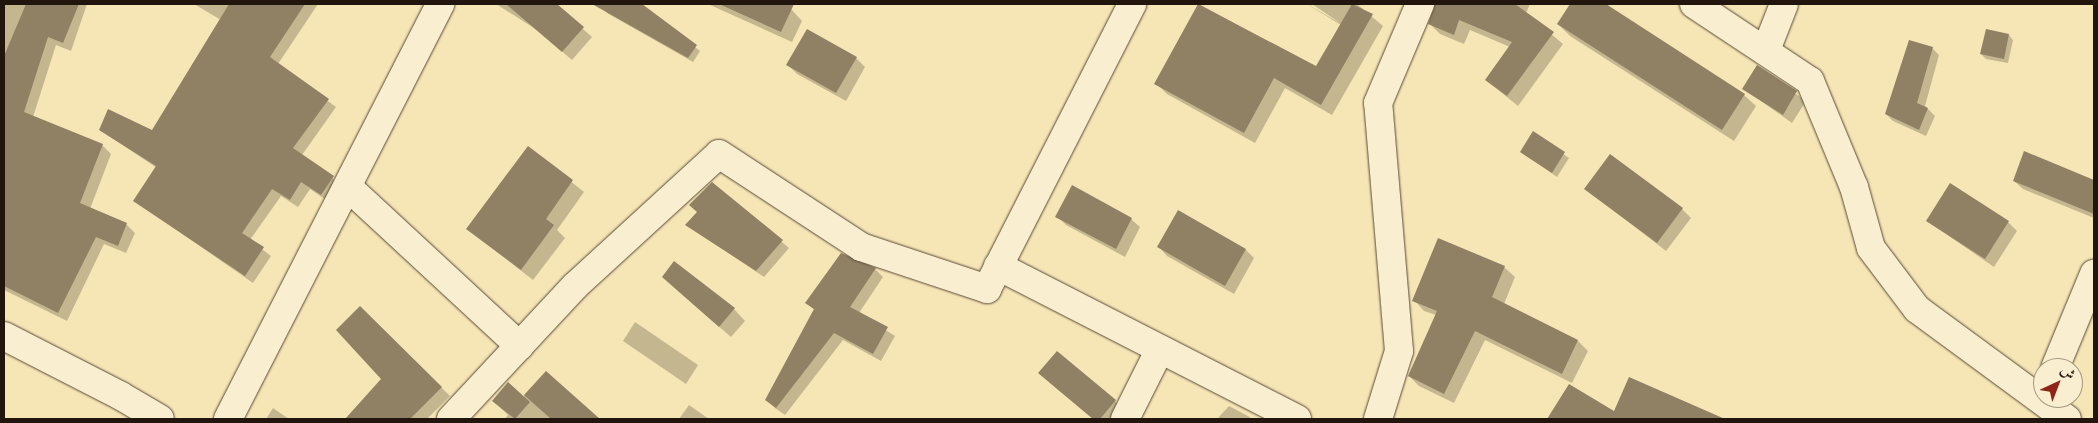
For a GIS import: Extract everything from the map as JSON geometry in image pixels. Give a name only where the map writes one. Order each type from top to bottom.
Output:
[{"type":"street","points":[[228,419],[440,4]]},
{"type":"street","points":[[451,419],[575,286],[719,154],[861,247],[987,289],[1132,4]]},
{"type":"street","points":[[1378,419],[1399,351],[1378,103],[1420,4]]},
{"type":"street","points":[[1694,4],[1810,81],[1854,187],[1871,248],[1917,309],[2033,400]]},
{"type":"street","points":[[1766,50],[1784,4]]},
{"type":"street","points":[[348,187],[520,346]]},
{"type":"street","points":[[998,266],[1296,419]]},
{"type":"street","points":[[2058,358],[2094,274]]},
{"type":"street","points":[[4,336],[121,396],[160,419]]},
{"type":"street","points":[[1125,419],[1160,349]]},
{"type":"street","points":[[2045,408],[2067,419]]},
{"type":"building","points":[[26,4],[79,4],[63,43],[48,37],[24,112],[103,144],[80,203],[127,223],[118,246],[96,237],[58,313],[4,286],[4,56]]},
{"type":"building","points":[[229,4],[305,4],[270,57],[329,99],[293,148],[334,176],[321,195],[301,182],[290,200],[272,189],[242,233],[264,247],[245,276],[133,201],[156,166],[99,130],[108,109],[152,130]]},
{"type":"building","points":[[506,4],[557,4],[584,27],[562,52]]},
{"type":"building","points":[[592,4],[642,4],[697,45],[688,58]]},
{"type":"building","points":[[719,4],[794,4],[781,32]]},
{"type":"building","points":[[1198,4],[1316,66],[1352,4],[1373,14],[1321,105],[1274,78],[1244,133],[1154,84]]},
{"type":"building","points":[[1435,4],[1515,4],[1554,32],[1507,96],[1485,80],[1512,42],[1459,20],[1454,35],[1428,24]]},
{"type":"building","points":[[1570,4],[1606,4],[1745,94],[1722,130],[1557,24]]},
{"type":"building","points":[[807,29],[857,57],[836,93],[786,65]]},
{"type":"building","points":[[1986,29],[2009,34],[2004,59],[1980,54]]},
{"type":"building","points":[[1909,40],[1933,47],[1917,103],[1928,108],[1919,130],[1885,114]]},
{"type":"building","points":[[1757,65],[1797,91],[1783,115],[1742,89]]},
{"type":"building","points":[[1533,131],[1565,152],[1552,173],[1520,152]]},
{"type":"building","points":[[528,146],[573,180],[546,219],[554,225],[521,270],[466,229]]},
{"type":"building","points":[[2024,151],[2094,180],[2094,214],[2013,181]]},
{"type":"building","points":[[1610,154],[1683,208],[1657,243],[1584,189]]},
{"type":"building","points":[[712,182],[783,240],[756,271],[685,225],[697,212],[689,205]]},
{"type":"building","points":[[1950,183],[2009,221],[1985,259],[1926,221]]},
{"type":"building","points":[[1072,185],[1132,218],[1116,249],[1055,217]]},
{"type":"building","points":[[1178,210],[1246,249],[1225,286],[1157,247]]},
{"type":"building","points":[[1438,238],[1505,266],[1492,297],[1578,340],[1562,374],[1475,331],[1444,394],[1408,376],[1437,311],[1412,301]]},
{"type":"building","points":[[841,253],[876,268],[850,307],[888,327],[873,354],[834,333],[776,408],[765,400],[814,309],[805,303]]},
{"type":"building","points":[[674,261],[735,308],[719,327],[662,277]]},
{"type":"building","points":[[360,306],[442,387],[410,419],[345,419],[381,379],[336,330]]},
{"type":"building","points":[[1057,351],[1116,400],[1100,419],[1093,419],[1038,373]]},
{"type":"building","points":[[546,371],[600,419],[551,419],[524,395]]},
{"type":"building","points":[[1629,377],[1725,419],[1547,419],[1569,384],[1614,411]]},
{"type":"building","points":[[508,382],[530,402],[515,419],[492,401]]}]
